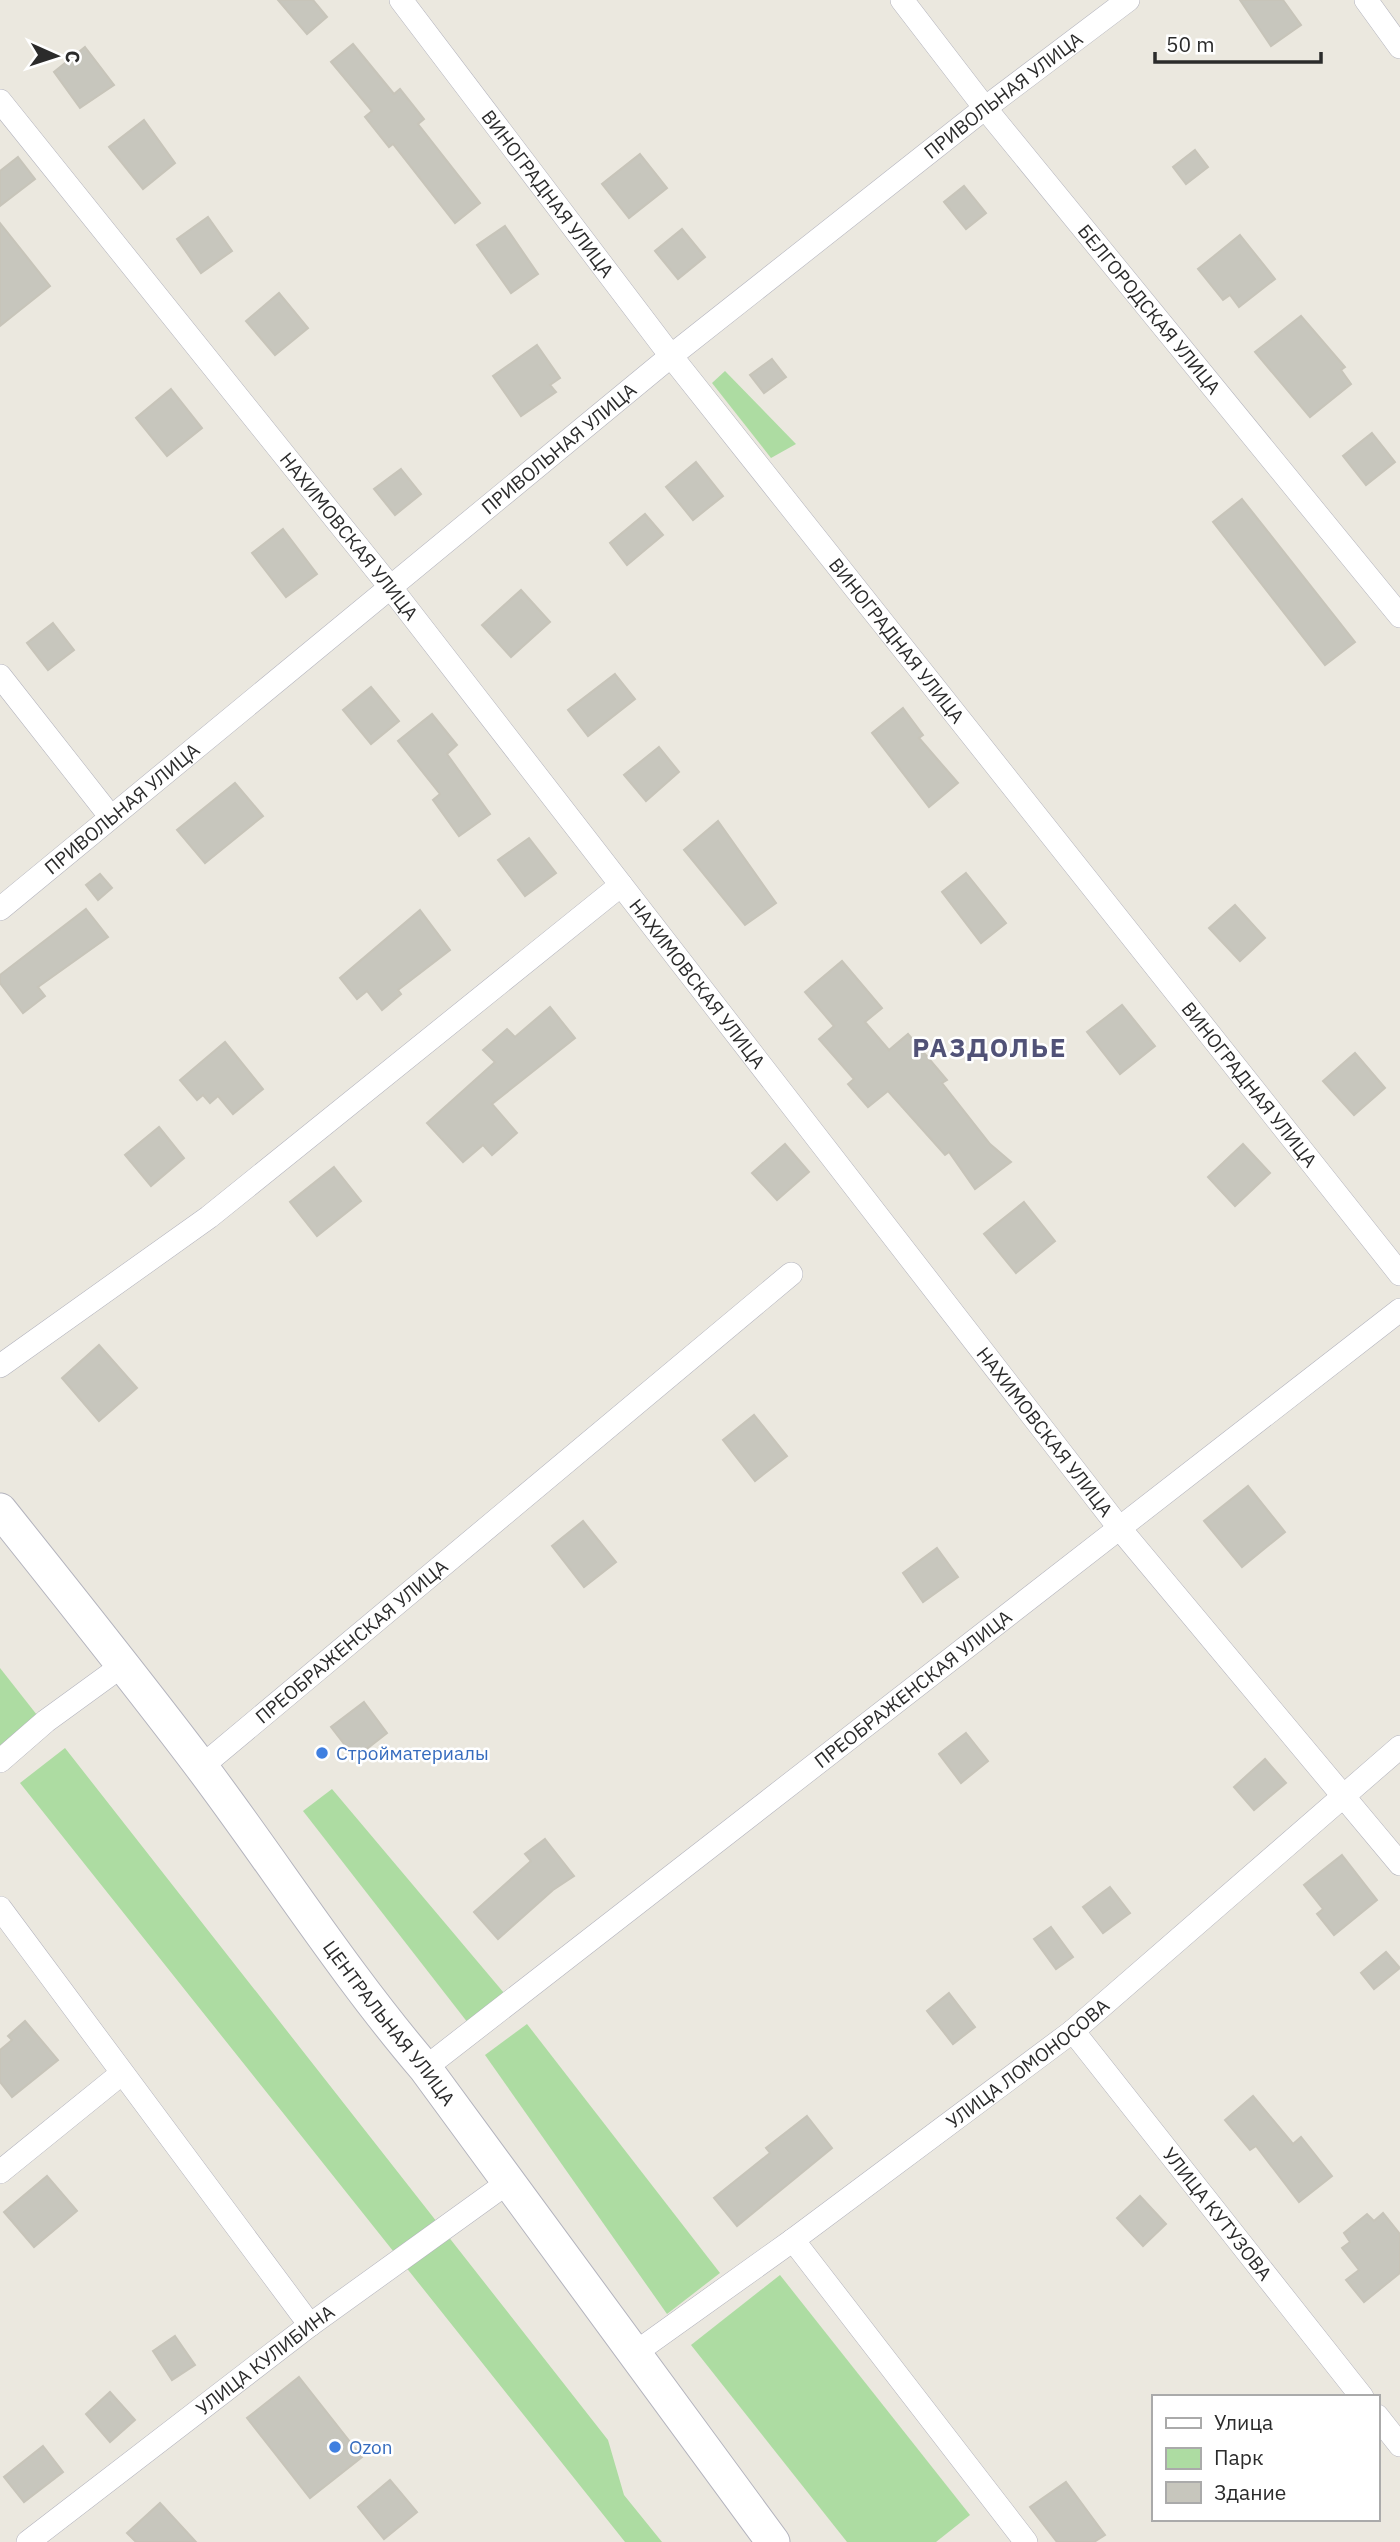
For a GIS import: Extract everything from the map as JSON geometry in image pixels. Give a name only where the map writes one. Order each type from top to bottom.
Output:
[{"type":"main road","name":"ЦЕНТРАЛЬНАЯ УЛИЦА","points":[[0,1510],[201,1766],[333,1953],[425,2068],[507,2183],[774,2542]]},
{"type":"street","name":"ВИНОГРАДНАЯ УЛИЦА","points":[[401,0],[671,356],[1400,1274]]},
{"type":"street","name":"БЕЛГОРОДСКАЯ УЛИЦА","points":[[902,0],[985,108],[1400,616]]},
{"type":"street","name":"ПРИВОЛЬНАЯ УЛИЦА","points":[[0,909],[671,356],[985,108],[1128,0]]},
{"type":"street","points":[[1366,0],[1400,47]]},
{"type":"street","name":"НАХИМОВСКАЯ УЛИЦА","points":[[0,101],[391,588],[1121,1530],[1400,1864]]},
{"type":"street","points":[[0,676],[110,816]]},
{"type":"street","points":[[0,1366],[209,1217],[621,885]]},
{"type":"street","name":"ПРЕОБРАЖЕНСКАЯ УЛИЦА","points":[[201,1766],[791,1274]]},
{"type":"street","name":"ПРЕОБРАЖЕНСКАЯ УЛИЦА","points":[[425,2068],[1121,1530],[1400,1310]]},
{"type":"street","points":[[0,1762],[46,1721],[123,1665]]},
{"type":"street","name":"УЛИЦА ЛОМОНОСОВА","points":[[635,2353],[793,2240],[1073,2031],[1400,1747]]},
{"type":"street","points":[[0,1908],[310,2325]]},
{"type":"street","name":"УЛИЦА КУТУЗОВА","points":[[1073,2031],[1360,2395]]},
{"type":"street","points":[[0,2172],[121,2074]]},
{"type":"street","name":"УЛИЦА КУЛИБИНА","points":[[28,2542],[310,2325],[507,2183]]},
{"type":"street","points":[[793,2240],[1026,2542]]},
{"type":"street","points":[[1379,2419],[1400,2445]]},
{"type":"green space","points":[[725,371],[796,444],[771,458],[712,383]]},
{"type":"green space","points":[[0,1668],[37,1715],[0,1747]]},
{"type":"green space","points":[[65,1748],[608,2440],[624,2495],[662,2542],[625,2542],[20,1783]]},
{"type":"green space","points":[[332,1789],[504,1993],[468,2023],[303,1811]]},
{"type":"green space","points":[[527,2024],[720,2273],[667,2314],[485,2055]]},
{"type":"green space","points":[[780,2275],[970,2515],[936,2542],[847,2542],[691,2345]]},
{"type":"building","points":[[278,0],[313,0],[327,17],[307,34]]},
{"type":"building","points":[[1240,0],[1283,0],[1301,25],[1271,46]]},
{"type":"building","points":[[353,44],[394,94],[400,89],[424,119],[418,124],[480,203],[455,223],[393,144],[389,147],[365,117],[372,111],[331,62]]},
{"type":"building","points":[[85,47],[114,85],[80,108],[54,72]]},
{"type":"building","points":[[144,120],[175,163],[143,189],[109,147]]},
{"type":"building","points":[[1195,150],[1208,167],[1186,184],[1173,167]]},
{"type":"building","points":[[640,154],[667,188],[629,218],[602,184]]},
{"type":"building","points":[[18,157],[35,179],[0,206],[0,171]]},
{"type":"building","points":[[964,186],[986,213],[966,229],[944,202]]},
{"type":"building","points":[[208,217],[232,251],[201,273],[177,239]]},
{"type":"building","points":[[0,223],[50,286],[0,326]]},
{"type":"building","points":[[505,226],[538,274],[511,293],[477,245]]},
{"type":"building","points":[[682,229],[705,257],[678,279],[655,251]]},
{"type":"building","points":[[1240,235],[1275,279],[1239,307],[1230,295],[1223,300],[1198,269]]},
{"type":"building","points":[[279,293],[308,328],[275,355],[246,321]]},
{"type":"building","points":[[1301,316],[1345,367],[1341,370],[1351,384],[1310,417],[1255,352]]},
{"type":"building","points":[[537,345],[560,378],[550,385],[556,392],[521,416],[493,376]]},
{"type":"building","points":[[772,359],[786,377],[764,393],[750,375]]},
{"type":"building","points":[[171,389],[202,428],[167,456],[136,418]]},
{"type":"building","points":[[1372,433],[1395,462],[1366,485],[1343,456]]},
{"type":"building","points":[[696,462],[723,496],[693,520],[666,487]]},
{"type":"building","points":[[401,469],[421,494],[395,515],[374,489]]},
{"type":"building","points":[[1242,499],[1355,642],[1325,665],[1213,522]]},
{"type":"building","points":[[645,514],[663,535],[627,565],[610,543]]},
{"type":"building","points":[[283,529],[317,574],[286,597],[252,553]]},
{"type":"building","points":[[521,590],[550,622],[511,657],[482,625]]},
{"type":"building","points":[[53,623],[74,650],[48,670],[27,643]]},
{"type":"building","points":[[615,674],[635,699],[588,736],[568,710]]},
{"type":"building","points":[[371,687],[399,721],[371,744],[343,710]]},
{"type":"building","points":[[903,708],[923,735],[919,738],[958,783],[929,807],[872,733]]},
{"type":"building","points":[[432,714],[457,745],[447,754],[490,814],[459,836],[433,800],[440,794],[398,741]]},
{"type":"building","points":[[659,747],[679,772],[646,801],[624,775]]},
{"type":"building","points":[[235,783],[263,816],[205,863],[177,830]]},
{"type":"building","points":[[718,821],[776,903],[745,925],[684,850]]},
{"type":"building","points":[[529,838],[556,873],[525,896],[498,860]]},
{"type":"building","points":[[966,873],[1006,923],[981,943],[942,892]]},
{"type":"building","points":[[100,874],[112,888],[98,900],[86,885]]},
{"type":"building","points":[[1235,905],[1265,938],[1240,961],[1209,928]]},
{"type":"building","points":[[86,909],[108,937],[38,987],[45,996],[23,1013],[0,983],[0,975]]},
{"type":"building","points":[[420,910],[450,950],[398,990],[401,994],[382,1010],[367,991],[357,999],[340,978]]},
{"type":"building","points":[[842,961],[882,1008],[865,1022],[889,1050],[908,1034],[947,1080],[942,1083],[990,1144],[1011,1162],[975,1189],[949,1152],[945,1155],[888,1091],[868,1107],[848,1084],[854,1079],[819,1039],[834,1026],[805,992]]},
{"type":"building","points":[[1122,1005],[1155,1046],[1120,1074],[1087,1032]]},
{"type":"building","points":[[550,1007],[575,1038],[492,1104],[517,1133],[492,1155],[483,1145],[463,1162],[427,1123],[495,1062],[483,1050],[507,1029],[515,1037]]},
{"type":"building","points":[[225,1042],[263,1089],[233,1114],[218,1096],[210,1103],[203,1095],[197,1100],[180,1080]]},
{"type":"building","points":[[1355,1053],[1385,1088],[1354,1115],[1323,1081]]},
{"type":"building","points":[[159,1127],[184,1158],[151,1186],[125,1155]]},
{"type":"building","points":[[785,1144],[809,1172],[777,1200],[752,1173]]},
{"type":"building","points":[[1243,1144],[1270,1173],[1235,1206],[1208,1177]]},
{"type":"building","points":[[334,1167],[361,1201],[317,1236],[290,1202]]},
{"type":"building","points":[[1024,1202],[1055,1241],[1016,1273],[984,1234]]},
{"type":"building","points":[[99,1345],[137,1388],[99,1421],[62,1378]]},
{"type":"building","points":[[754,1415],[787,1456],[755,1481],[723,1440]]},
{"type":"building","points":[[1248,1486],[1285,1532],[1242,1567],[1204,1521]]},
{"type":"building","points":[[583,1521],[616,1562],[584,1587],[552,1546]]},
{"type":"building","points":[[937,1548],[958,1577],[923,1602],[903,1573]]},
{"type":"building","points":[[364,1702],[387,1733],[355,1758],[331,1727]]},
{"type":"building","points":[[966,1733],[988,1761],[961,1783],[939,1754]]},
{"type":"building","points":[[1265,1759],[1286,1783],[1254,1810],[1234,1787]]},
{"type":"building","points":[[545,1839],[574,1876],[553,1890],[498,1939],[474,1912],[531,1861],[525,1854]]},
{"type":"building","points":[[1342,1855],[1377,1900],[1334,1935],[1317,1914],[1323,1909],[1304,1885]]},
{"type":"building","points":[[1110,1887],[1130,1913],[1103,1933],[1083,1907]]},
{"type":"building","points":[[1051,1927],[1073,1957],[1056,1969],[1034,1939]]},
{"type":"building","points":[[1386,1952],[1400,1968],[1374,1989],[1361,1973]]},
{"type":"building","points":[[949,1993],[975,2027],[953,2044],[927,2011]]},
{"type":"building","points":[[25,2021],[58,2060],[12,2097],[0,2082],[0,2050],[12,2040],[8,2036]]},
{"type":"building","points":[[1253,2096],[1293,2144],[1301,2137],[1332,2176],[1299,2202],[1256,2146],[1250,2150],[1225,2120]]},
{"type":"building","points":[[807,2116],[832,2148],[737,2226],[714,2198],[770,2153],[766,2148]]},
{"type":"building","points":[[47,2176],[77,2211],[34,2247],[4,2212]]},
{"type":"building","points":[[1140,2196],[1166,2224],[1143,2246],[1117,2218]]},
{"type":"building","points":[[1383,2213],[1400,2234],[1400,2273],[1364,2302],[1346,2280],[1359,2270],[1342,2248],[1350,2242],[1344,2233],[1367,2214],[1374,2221]]},
{"type":"building","points":[[175,2336],[195,2365],[172,2380],[153,2351]]},
{"type":"building","points":[[299,2377],[362,2457],[310,2498],[247,2418]]},
{"type":"building","points":[[110,2392],[135,2420],[110,2442],[86,2414]]},
{"type":"building","points":[[43,2446],[63,2472],[24,2502],[4,2477]]},
{"type":"building","points":[[390,2480],[417,2512],[384,2539],[358,2507]]},
{"type":"building","points":[[1066,2482],[1105,2535],[1094,2542],[1057,2542],[1030,2507]]},
{"type":"building","points":[[160,2503],[196,2542],[136,2542],[127,2533]]},
{"type":"place","name":"Стройматериалы","points":[[322,1753]]},
{"type":"place","name":"Ozon","points":[[335,2447]]},
{"type":"district","name":"РАЗДОЛЬЕ","points":[[990,1048]]}]
